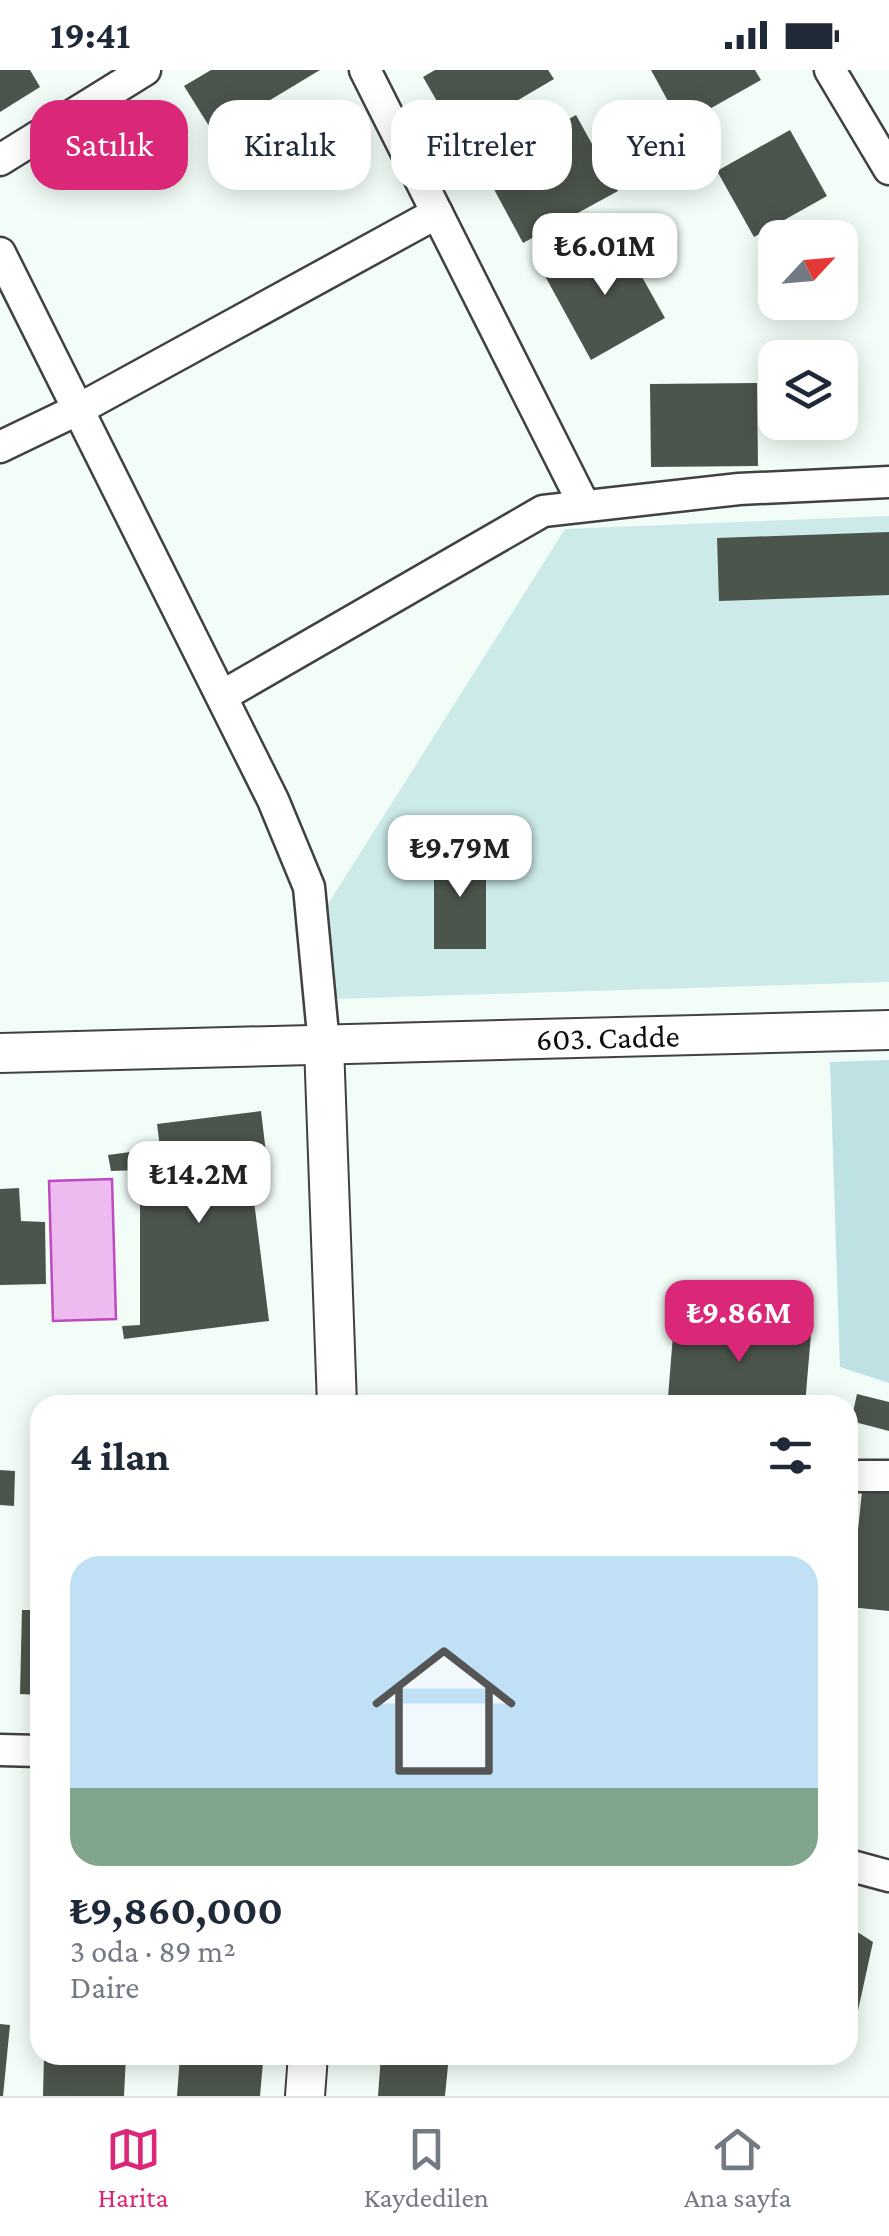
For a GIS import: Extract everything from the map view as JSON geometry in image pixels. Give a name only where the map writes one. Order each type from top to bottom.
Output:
[{"type":"street","points":[[0,160],[145,70]]},
{"type":"street","points":[[365,70],[584,505]]},
{"type":"street","points":[[830,70],[889,168]]},
{"type":"street","points":[[0,447],[78,409],[437,213]]},
{"type":"street","points":[[0,254],[273,800],[308,887],[324,1044],[338,1395]]},
{"type":"street","points":[[222,696],[543,511],[738,489],[889,482]]},
{"type":"street","name":"603. Cadde","points":[[0,1053],[889,1030]]},
{"type":"street","points":[[858,1476],[889,1476]]},
{"type":"street","points":[[0,1750],[30,1750]]},
{"type":"street","points":[[858,1868],[889,1876]]},
{"type":"street","points":[[305,2096],[307,2065]]},
{"type":"shaded area","points":[[889,516],[889,982],[330,999],[321,915],[565,529]]},
{"type":"shaded area","points":[[889,1060],[889,1383],[840,1367],[830,1062]]},
{"type":"shaded area","points":[[112,1179],[116,1319],[53,1321],[49,1181]]},
{"type":"building","points":[[0,70],[30,70],[40,87],[0,112]]},
{"type":"building","points":[[211,70],[320,70],[270,100],[208,100],[208,124],[184,86]]},
{"type":"building","points":[[435,70],[548,70],[554,79],[518,100],[436,100],[423,77]]},
{"type":"building","points":[[651,70],[755,70],[761,80],[721,102],[667,100]]},
{"type":"building","points":[[576,115],[592,144],[592,190],[618,191],[523,243],[494,190],[572,190],[572,117]]},
{"type":"building","points":[[790,130],[827,196],[784,220],[758,220],[758,235],[754,237],[721,178],[721,169]]},
{"type":"building","points":[[619,236],[665,318],[591,360],[545,276]]},
{"type":"building","points":[[757,383],[758,466],[651,467],[650,384]]},
{"type":"building","points":[[889,532],[889,595],[719,601],[717,538]]},
{"type":"building","points":[[434,850],[486,850],[486,949],[434,949]]},
{"type":"building","points":[[261,1111],[269,1178],[241,1182],[243,1202],[254,1201],[269,1321],[124,1339],[122,1326],[140,1325],[140,1170],[111,1171],[108,1155],[160,1148],[157,1124]]},
{"type":"building","points":[[19,1188],[21,1221],[45,1222],[46,1284],[0,1285],[0,1189]]},
{"type":"building","points":[[674,1323],[811,1334],[806,1395],[668,1395]]},
{"type":"building","points":[[857,1395],[889,1402],[889,1431],[858,1423]]},
{"type":"building","points":[[0,1470],[15,1471],[14,1506],[0,1505]]},
{"type":"building","points":[[863,1482],[889,1485],[889,1611],[858,1608],[858,1530]]},
{"type":"building","points":[[22,1610],[30,1610],[30,1694],[20,1694]]},
{"type":"building","points":[[858,1932],[873,1942],[858,2010]]},
{"type":"building","points":[[0,2024],[10,2025],[3,2096],[0,2096]]},
{"type":"building","points":[[44,2065],[126,2065],[124,2096],[43,2096]]},
{"type":"building","points":[[179,2065],[263,2065],[260,2096],[177,2096]]},
{"type":"building","points":[[380,2065],[448,2065],[445,2096],[378,2096]]}]
